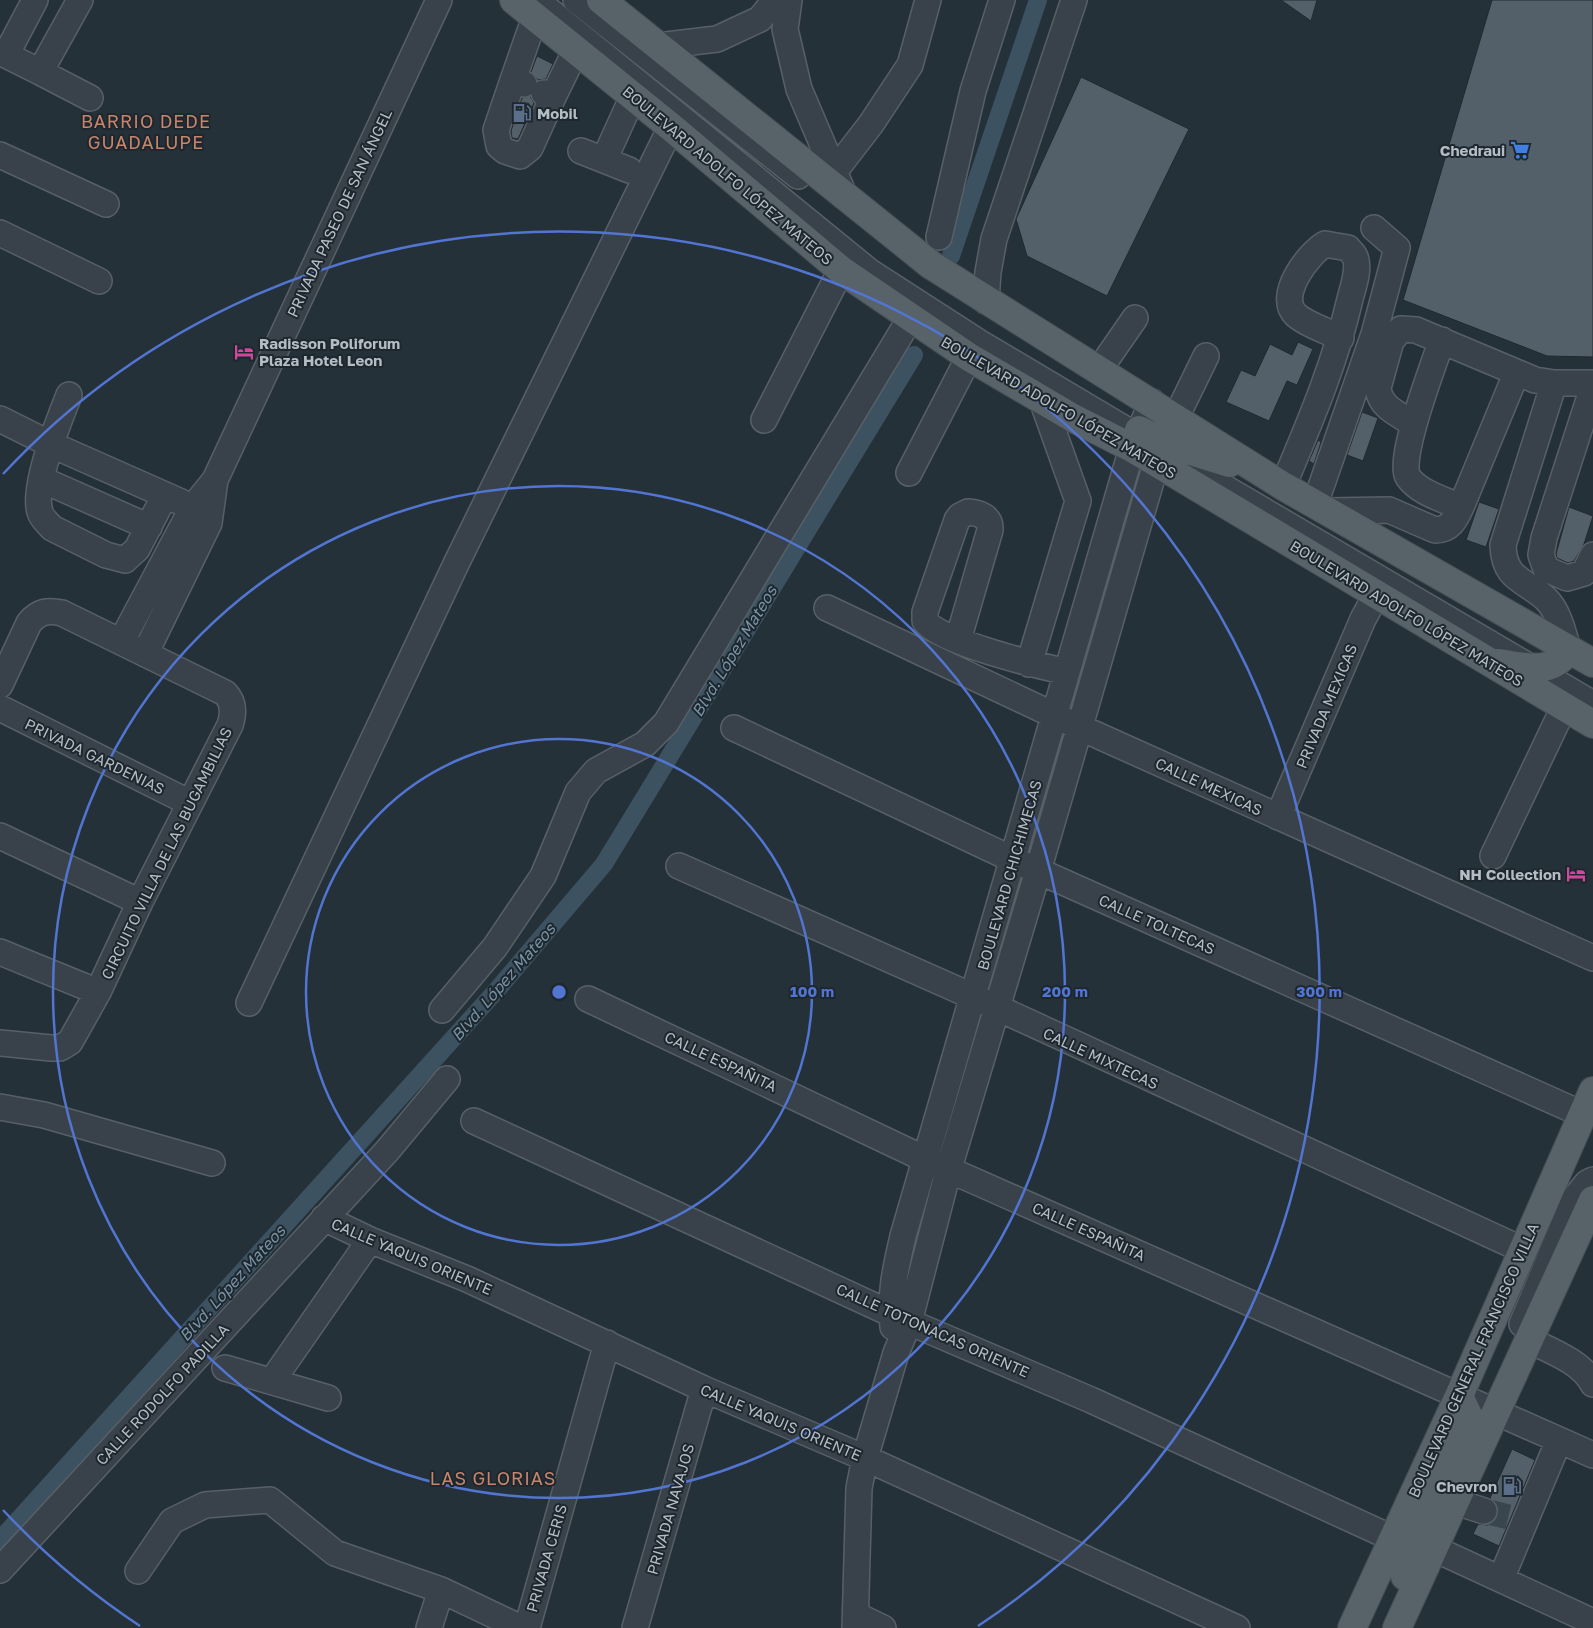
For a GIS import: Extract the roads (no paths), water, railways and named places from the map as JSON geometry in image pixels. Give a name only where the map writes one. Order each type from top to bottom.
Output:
[{"type":"main road","name":"BOULEVARD ADOLFO LÓPEZ MATEOS","points":[[600,0],[931,265],[1099,370],[1141,426],[1165,442],[1250,465],[1566,652],[1593,663]]},
{"type":"main road","name":"BOULEVARD ADOLFO LÓPEZ MATEOS","points":[[528,5],[576,50],[672,127],[841,270],[969,357],[1042,400],[1141,426],[1376,595],[1593,724]]},
{"type":"main road","points":[[1165,442],[1203,456],[1250,465]]},
{"type":"main road","points":[[1486,661],[1539,668],[1549,666],[1566,652]]},
{"type":"main road","name":"BOULEVARD GENERAL FRANCISCO VILLA","points":[[1395,1626],[1435,1549],[1456,1502],[1476,1405],[1523,1250],[1588,1103]]},
{"type":"main road","name":"BOULEVARD GENERAL FRANCISCO VILLA","points":[[1352,1628],[1392,1538],[1476,1405],[1529,1340],[1593,1200]]},
{"type":"main road","points":[[1395,1626],[1408,1564],[1420,1534],[1469,1434],[1470,1418],[1476,1405]]},
{"type":"street","points":[[35,0],[3,54],[90,98]]},
{"type":"street","points":[[40,72],[80,0]]},
{"type":"street","name":"PRIVADA PASEO DE SAN ÁNGEL","points":[[121,642],[193,507],[215,480],[439,0]]},
{"type":"street","points":[[576,0],[926,277],[1141,426]]},
{"type":"street","points":[[658,46],[717,40],[760,19],[776,0]]},
{"type":"street","points":[[789,0],[785,29],[799,88],[844,197]]},
{"type":"street","points":[[834,172],[870,124],[910,65],[928,0]]},
{"type":"street","points":[[939,236],[973,91],[1002,0]]},
{"type":"street","points":[[986,301],[988,272],[994,238],[1074,0]]},
{"type":"street","points":[[528,5],[870,272],[980,343],[1141,426]]},
{"type":"street","points":[[528,5],[533,88],[576,50]]},
{"type":"street","points":[[604,160],[633,96]]},
{"type":"street","points":[[249,1003],[456,564],[672,127]]},
{"type":"street","points":[[582,151],[629,170]]},
{"type":"street","points":[[0,155],[106,204]]},
{"type":"street","points":[[1374,228],[1397,248],[1374,334],[1321,508],[1374,508],[1389,510],[1435,530],[1443,530],[1450,525],[1461,507],[1516,374]]},
{"type":"street","points":[[0,233],[99,281]]},
{"type":"street","points":[[764,420],[841,270]]},
{"type":"street","points":[[442,1010],[495,947],[543,876],[578,792],[596,771],[645,744],[666,723],[911,317]]},
{"type":"street","points":[[1099,370],[1135,318]]},
{"type":"street","points":[[1414,424],[1387,407],[1379,396],[1378,388],[1391,340],[1401,329],[1407,328],[1442,340],[1516,374],[1554,383],[1593,385],[1544,538],[1541,555],[1546,569],[1554,574],[1576,577],[1584,574],[1593,556]]},
{"type":"street","points":[[1283,486],[1328,378],[1341,338]]},
{"type":"street","points":[[1442,340],[1414,424],[1405,467],[1408,476],[1416,485],[1461,507]]},
{"type":"street","name":"BOULEVARD CHICHIMECAS","points":[[855,1622],[858,1506],[864,1458],[896,1353],[900,1317],[898,1258],[938,1164],[996,1009],[1165,442],[1206,356]]},
{"type":"street","points":[[909,473],[969,357]]},
{"type":"street","points":[[1554,383],[1509,523],[1503,545],[1503,559],[1506,568],[1546,600],[1561,624],[1566,652]]},
{"type":"street","points":[[69,395],[50,444],[43,480],[39,502],[40,513],[45,521],[52,528],[106,555],[125,560],[132,556],[165,495]]},
{"type":"street","points":[[1029,664],[1078,501],[1042,400]]},
{"type":"street","points":[[0,418],[50,444],[193,507]]},
{"type":"street","name":"BOULEVARD CHICHIMECAS","points":[[938,1164],[974,997],[1054,714],[1141,426]]},
{"type":"street","points":[[1165,442],[1526,666],[1593,704]]},
{"type":"street","points":[[1203,456],[1308,517],[1566,652],[1593,673]]},
{"type":"street","points":[[43,480],[149,527]]},
{"type":"street","name":"PRIVADA PASEO DE SAN ÁNGEL","points":[[145,654],[208,523],[215,480]]},
{"type":"street","points":[[1509,523],[1544,538]]},
{"type":"street","name":"PRIVADA MEXICAS","points":[[1278,817],[1363,619],[1376,595]]},
{"type":"street","name":"CALLE MEXICAS","points":[[827,608],[1079,727],[1593,958]]},
{"type":"street","name":"CIRCUITO VILLA DE LAS BUGAMBILIAS","points":[[0,685],[29,622],[35,615],[44,611],[62,613],[225,694],[231,703],[232,717],[140,902],[98,992],[74,1037],[66,1046],[51,1048],[0,1043]]},
{"type":"street","points":[[958,640],[1029,664],[1067,672]]},
{"type":"street","points":[[1493,856],[1564,707]]},
{"type":"street","name":"PRIVADA GARDENIAS","points":[[0,708],[190,803]]},
{"type":"street","name":"CALLE TOLTECAS","points":[[734,728],[1038,871],[1588,1103]]},
{"type":"street","points":[[0,836],[140,902]]},
{"type":"street","name":"CALLE MIXTECAS","points":[[679,866],[974,997],[996,1009],[1523,1250]]},
{"type":"street","points":[[0,952],[98,992]]},
{"type":"street","name":"CALLE ESPAÑITA","points":[[588,999],[938,1164],[1476,1405],[1593,1455]]},
{"type":"street","name":"CALLE RODOLFO PADILLA","points":[[0,1570],[387,1151],[447,1079]]},
{"type":"street","points":[[10,1109],[44,1115],[212,1163]]},
{"type":"street","name":"CALLE TOTONACAS ORIENTE","points":[[474,1121],[900,1317],[1092,1400],[1392,1538]]},
{"type":"street","points":[[1476,1405],[1562,1197],[1568,1169],[1569,1146]]},
{"type":"street","points":[[1366,1628],[1575,1198],[1587,1183],[1593,1180]]},
{"type":"street","name":"CALLE YAQUIS ORIENTE","points":[[324,1218],[370,1240],[467,1279],[704,1390],[864,1458],[1237,1628]]},
{"type":"street","points":[[272,1381],[370,1240]]},
{"type":"street","points":[[1529,1340],[1557,1354],[1591,1377]]},
{"type":"street","name":"PRIVADA CERIS","points":[[527,1628],[607,1343]]},
{"type":"street","points":[[225,1368],[328,1398]]},
{"type":"street","name":"PRIVADA NAVAJOS","points":[[635,1628],[704,1390]]},
{"type":"street","points":[[1501,1580],[1519,1520],[1559,1440]]},
{"type":"street","points":[[138,1570],[172,1522],[205,1506],[270,1500],[335,1553],[440,1590],[521,1628]]},
{"type":"street","points":[[1456,1502],[1484,1510]]},
{"type":"street","points":[[1435,1549],[1593,1622]]},
{"type":"street","points":[[429,1628],[440,1590]]},
{"type":"street","points":[[855,1622],[883,1628]]},
{"type":"waterway","points":[[951,256],[1038,0]]},
{"type":"waterway","name":"Blvd. López Mateos","points":[[0,1540],[496,991],[604,864],[914,355]]},
{"type":"tunnel","points":[[1484,1511],[1513,1518]]},
{"type":"place","name":"Mobil","points":[[522,113]]},
{"type":"place","name":"Chedraui","points":[[1520,150]]},
{"type":"place","name":"Radisson Poliforum Plaza Hotel Leon","points":[[244,352]]},
{"type":"place","name":"NH Collection","points":[[1576,874]]},
{"type":"place","name":"Chevron","points":[[1512,1486]]},
{"type":"district","name":"BARRIO DEDE GUADALUPE","points":[[146,131]]},
{"type":"district","name":"LAS GLORIAS","points":[[493,1478]]}]
